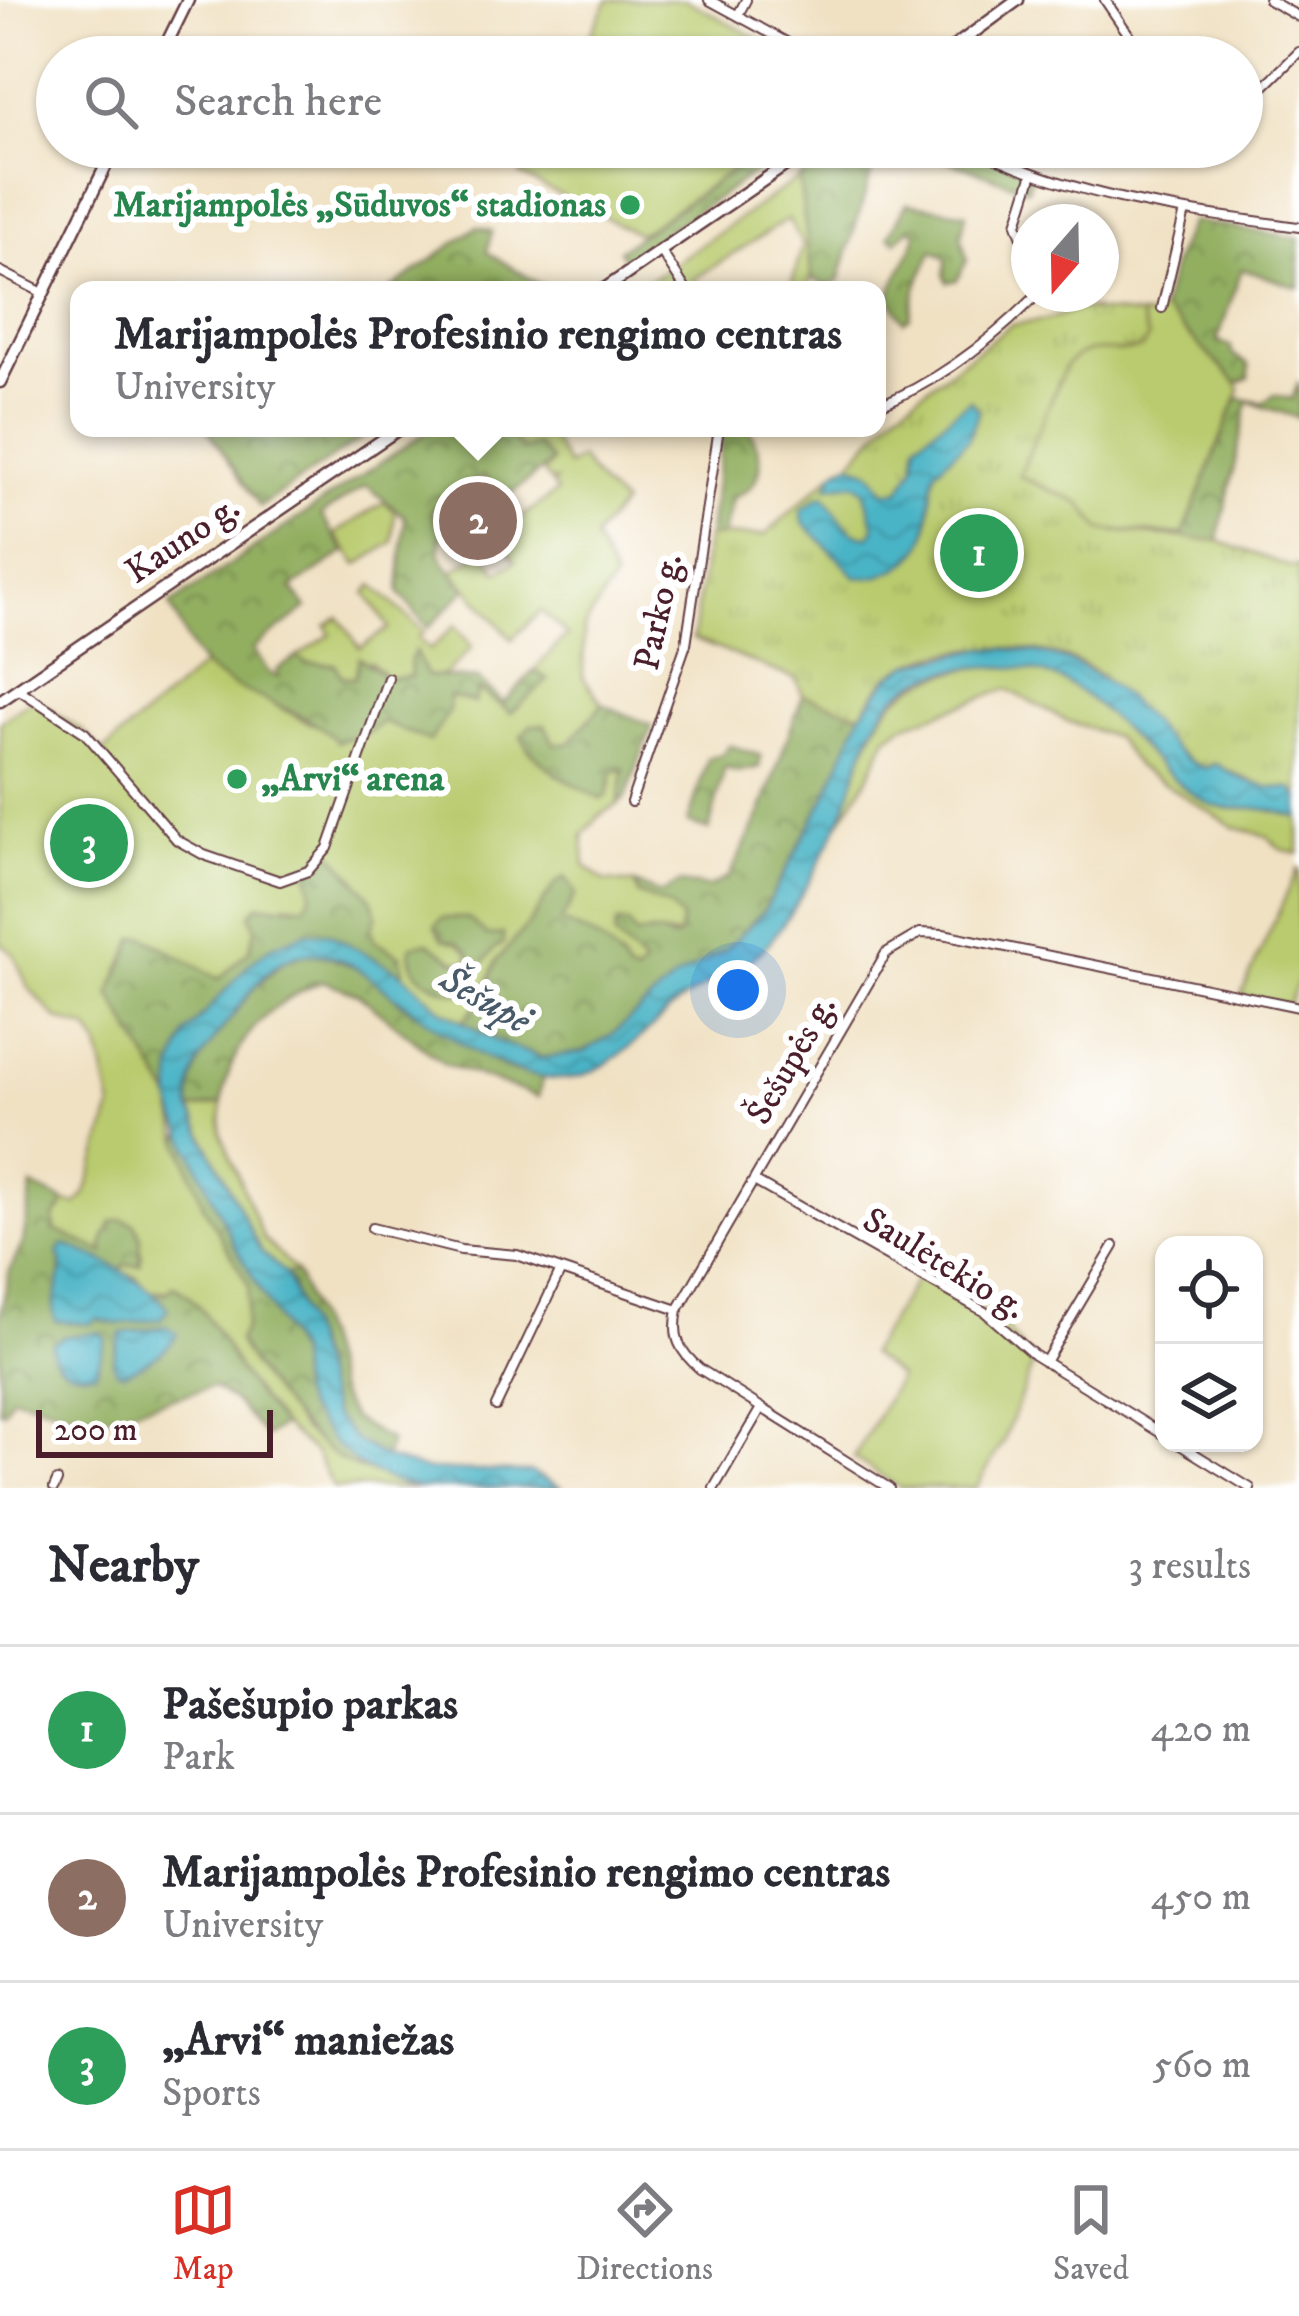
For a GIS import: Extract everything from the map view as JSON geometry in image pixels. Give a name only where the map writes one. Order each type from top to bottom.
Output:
[{"type":"main road","points":[[170,36],[188,0]]},
{"type":"main road","points":[[969,36],[1018,0]]},
{"type":"main road","points":[[0,382],[106,168]]},
{"type":"main road","points":[[616,281],[782,168]]},
{"type":"main road","name":"Kauno g.","points":[[0,701],[387,437]]},
{"type":"street","points":[[709,0],[776,36]]},
{"type":"street","points":[[738,15],[746,0]]},
{"type":"street","points":[[1105,0],[1130,36]]},
{"type":"street","points":[[1269,0],[1299,17]]},
{"type":"street","points":[[1263,87],[1299,52]]},
{"type":"street","points":[[1021,168],[1100,194],[1299,227]]},
{"type":"street","points":[[1023,204],[1033,173]]},
{"type":"street","points":[[1162,308],[1185,211]]},
{"type":"street","points":[[661,251],[680,281]]},
{"type":"street","points":[[0,271],[43,293]]},
{"type":"street","points":[[886,402],[944,371],[1016,312]]},
{"type":"street","name":"Parko g.","points":[[631,802],[686,644],[717,437]]},
{"type":"street","points":[[18,688],[86,733],[177,840],[204,855],[280,881],[308,871],[328,848],[388,679]]},
{"type":"street","name":"Šešupės g.","points":[[678,1310],[886,952],[920,933],[1038,952],[1299,1007]]},
{"type":"street","name":"Saulėtekio g.","points":[[754,1181],[985,1312],[1045,1362],[1155,1429]]},
{"type":"street","points":[[372,1228],[461,1250],[517,1255],[678,1310],[674,1331],[679,1348],[700,1369],[889,1488]]},
{"type":"street","points":[[1045,1362],[1114,1246]]},
{"type":"street","points":[[496,1406],[561,1270]]},
{"type":"street","points":[[713,1488],[761,1408]]},
{"type":"street","points":[[1192,1452],[1250,1488]]},
{"type":"green space","points":[[608,0],[686,0],[754,36],[590,36]]},
{"type":"green space","name":"Marijampolės „Sūduvos“ stadionas","points":[[524,168],[735,168],[639,234],[520,175]]},
{"type":"green space","points":[[735,168],[762,168],[624,260],[619,250]]},
{"type":"green space","points":[[814,168],[873,168],[839,281],[812,278],[799,178]]},
{"type":"green space","points":[[969,168],[1021,168],[1033,173],[1027,189]]},
{"type":"green space","points":[[799,178],[810,281],[793,281],[803,245],[788,219],[695,281],[648,281]]},
{"type":"green space","points":[[907,203],[966,213],[961,236],[967,260],[957,280],[948,282],[944,274],[947,259],[933,250],[917,285],[910,317],[904,321],[890,297],[917,232],[909,229],[896,241],[889,236]]},
{"type":"green space","points":[[1191,221],[1299,238],[1299,288],[1242,269],[1217,341],[1249,365],[1249,378],[1237,383],[1162,308],[1173,263]]},
{"type":"green space","points":[[477,227],[492,231],[487,252],[534,281],[402,281]]},
{"type":"green space","points":[[1162,308],[1240,390],[1183,535],[1100,530],[1081,504],[895,412],[1011,325],[1090,312],[1084,318],[1148,338],[1140,316],[1155,317]]},
{"type":"green space","points":[[1069,312],[1104,312],[1140,316],[1148,338],[1142,348],[1091,351],[1065,367],[1019,476],[1081,504],[1101,530],[1218,541],[1299,566],[1299,797],[1289,788],[1267,788],[1213,764],[1205,768],[1191,761],[1094,671],[1048,653],[990,648],[933,656],[889,677],[861,714],[803,695],[796,679],[693,639],[707,537],[765,535],[850,463],[873,437],[886,437],[886,422],[895,412],[1011,325]]},
{"type":"green space","points":[[1299,381],[1299,418],[1248,402],[1218,540],[1299,797],[1002,602],[862,714],[826,796],[764,910],[724,951],[675,979],[614,1033],[584,1052],[542,1058],[496,1041],[463,1021],[482,999],[497,960],[565,877],[576,893],[561,922],[599,941],[636,975],[644,965],[615,937],[616,924],[628,924],[635,936],[658,933],[673,939],[679,936],[681,919],[670,907],[638,894],[635,884],[661,894],[679,883],[709,887],[729,877],[760,815],[803,695],[796,679],[693,639],[723,437],[752,437],[760,468],[752,485],[733,498],[722,538],[765,535],[1008,471],[1081,504],[1100,530],[1183,535],[1237,398],[1263,403],[1274,395],[1292,399]]},
{"type":"green space","points":[[213,437],[363,437],[260,507]]},
{"type":"green space","points":[[419,437],[511,437],[522,450],[537,445],[552,462],[497,504],[502,514],[489,523],[483,513],[472,520],[464,507],[492,488],[484,476],[431,512],[443,532],[442,556],[466,589],[428,628],[399,592],[405,517],[366,485],[321,515],[345,552],[292,588],[307,608],[253,649],[269,673],[279,677],[277,670],[297,657],[306,663],[335,664],[343,678],[355,678],[359,658],[388,678],[411,677],[415,651],[427,676],[477,679],[504,703],[534,670],[548,680],[511,713],[478,689],[475,703],[449,696],[449,711],[430,741],[382,722],[368,733],[337,742],[311,722],[213,674],[188,643],[170,605]]},
{"type":"green space","points":[[511,437],[550,437],[568,466],[580,458],[622,504],[594,538],[614,579],[584,628],[583,677],[603,704],[568,744],[528,749],[556,774],[601,799],[611,784],[612,771],[625,768],[618,804],[583,835],[585,865],[604,881],[635,884],[638,894],[670,907],[681,919],[679,936],[616,937],[644,965],[636,976],[628,972],[621,959],[560,922],[575,894],[564,878],[497,960],[482,999],[463,1021],[442,1010],[403,974],[401,956],[374,940],[357,879],[337,861],[305,906],[286,903],[256,927],[249,951],[219,979],[145,937],[135,938],[110,994],[171,1098],[179,1140],[204,1206],[249,1286],[245,1328],[238,1341],[302,1430],[357,1469],[421,1488],[333,1488],[316,1454],[282,1425],[244,1378],[206,1315],[170,1291],[149,1291],[136,1276],[121,1272],[124,1265],[140,1265],[142,1255],[105,1253],[54,1230],[61,1200],[76,1205],[86,1193],[112,1108],[99,1046],[88,1029],[57,1019],[28,987],[14,955],[0,942],[0,722],[34,698],[85,733],[103,752],[202,666],[329,729],[382,722],[448,695],[477,689],[511,713],[547,679],[534,670],[567,635],[541,611],[512,639],[452,571],[474,557],[471,551],[480,546],[498,572],[515,561],[493,527],[505,519],[510,525],[557,492],[552,484],[556,481],[543,472],[549,466],[522,450]]},
{"type":"green space","points":[[384,502],[395,511],[393,542],[358,565],[335,534]]},
{"type":"green space","points":[[373,585],[424,632],[418,638],[430,650],[455,625],[472,647],[445,675],[427,676],[410,660],[411,677],[388,678],[370,662],[356,678],[343,678],[335,664],[306,663],[297,657],[331,634],[326,626],[339,617],[360,648],[389,628],[366,593]]},
{"type":"green space","points":[[986,666],[1042,672],[1080,690],[1168,774],[1208,803],[1299,817],[1299,854],[1280,849],[1267,836],[1236,828],[1137,767],[1115,737],[1067,721],[1007,689],[902,726],[887,737],[840,821],[872,734],[900,697],[921,683]]},
{"type":"green space","points":[[603,704],[652,726],[626,797],[618,804],[624,769],[612,772],[607,796],[601,799],[546,765],[521,736],[531,725],[545,725],[554,744],[568,744]]},
{"type":"green space","points":[[729,745],[761,756],[759,767],[737,772],[725,767],[709,830],[688,823],[708,758],[723,754]]},
{"type":"green space","points":[[328,848],[372,899],[377,915],[371,929],[374,940],[401,956],[403,974],[328,933],[249,979],[205,1016],[188,1039],[171,1098],[110,994],[135,938],[145,937],[219,979],[249,951],[256,928],[250,915],[258,905],[305,906],[312,893],[308,871]]},
{"type":"green space","points":[[1299,867],[1299,980],[1288,1005],[1241,995]]},
{"type":"green space","points":[[442,918],[468,918],[488,936],[503,934],[503,943],[462,994],[425,979],[413,965],[411,946],[428,942],[454,960],[468,963],[469,952],[443,939],[435,926]]},
{"type":"green space","points":[[307,954],[331,957],[369,973],[400,1002],[506,1069],[543,1077],[538,1097],[444,1064],[358,994],[323,981],[285,1001],[254,1028],[233,1062],[222,1103],[191,1110],[189,1090],[197,1061],[254,988],[285,960]]},
{"type":"green space","points":[[222,1103],[221,1133],[263,1238],[296,1272],[286,1274],[260,1250],[191,1110]]},
{"type":"green space","points":[[183,1133],[236,1248],[297,1354],[299,1393],[366,1468],[350,1465],[313,1438],[275,1396],[238,1341],[245,1327],[249,1286],[204,1207],[179,1140]]},
{"type":"green space","points":[[32,1186],[61,1200],[64,1206],[54,1217],[55,1230],[104,1252],[112,1222],[134,1223],[141,1237],[140,1265],[124,1265],[121,1272],[62,1246],[60,1287],[70,1319],[118,1324],[163,1302],[149,1291],[166,1293],[173,1286],[185,1292],[282,1425],[266,1437],[234,1401],[212,1387],[96,1419],[12,1396],[0,1411],[0,1316],[10,1270],[23,1243]]},
{"type":"green space","points":[[296,1272],[339,1396],[352,1418],[390,1441],[385,1458],[354,1440],[333,1414],[286,1274]]},
{"type":"green space","points":[[918,1276],[1000,1320],[1033,1364],[1004,1440],[976,1488],[900,1488],[854,1458],[899,1377],[869,1354]]},
{"type":"water","points":[[970,400],[979,411],[968,439],[935,471],[927,528],[917,553],[883,575],[855,576],[803,522],[801,510],[823,495],[848,528],[870,536],[875,527],[864,490],[855,483],[828,487],[834,472],[850,463],[870,471],[885,491],[899,491],[914,467],[917,442]]},
{"type":"water","points":[[984,648],[1055,657],[1094,674],[1131,702],[1188,760],[1205,768],[1217,764],[1261,786],[1291,788],[1299,797],[1299,817],[1210,804],[1187,790],[1079,691],[1056,678],[1013,668],[954,670],[901,692],[879,718],[825,852],[762,950],[675,1006],[627,1049],[586,1074],[550,1079],[505,1066],[438,1029],[351,965],[322,954],[281,962],[245,999],[202,1059],[192,1082],[191,1110],[260,1250],[286,1274],[333,1414],[354,1440],[385,1458],[426,1470],[530,1472],[563,1488],[421,1488],[392,1482],[358,1464],[305,1407],[299,1393],[297,1354],[236,1248],[177,1120],[171,1098],[173,1068],[186,1034],[249,964],[272,946],[305,933],[328,933],[403,974],[442,1010],[496,1041],[541,1058],[584,1052],[614,1033],[675,979],[724,951],[764,911],[826,796],[861,714],[890,676],[910,664]]},
{"type":"water","points":[[62,1246],[123,1272],[168,1309],[160,1319],[118,1324],[97,1319],[90,1324],[55,1321]]},
{"type":"water","points":[[166,1326],[177,1334],[167,1347],[138,1366],[117,1371],[113,1362],[121,1333]]},
{"type":"water","points":[[98,1332],[106,1338],[96,1372],[60,1365],[52,1344],[63,1337]]},
{"type":"place","name":"Marijampolės „Sūduvos“ stadionas","points":[[630,205]]},
{"type":"place","name":"Marijampolės Profesinio rengimo centras","points":[[478,521]]},
{"type":"place","name":"Pašešupio parkas","points":[[979,553]]},
{"type":"place","name":"„Arvi“ arena","points":[[237,779]]},
{"type":"place","name":"„Arvi“ maniežas","points":[[89,843]]},
{"type":"water label","name":"Šešupė","points":[[485,1000]]}]
